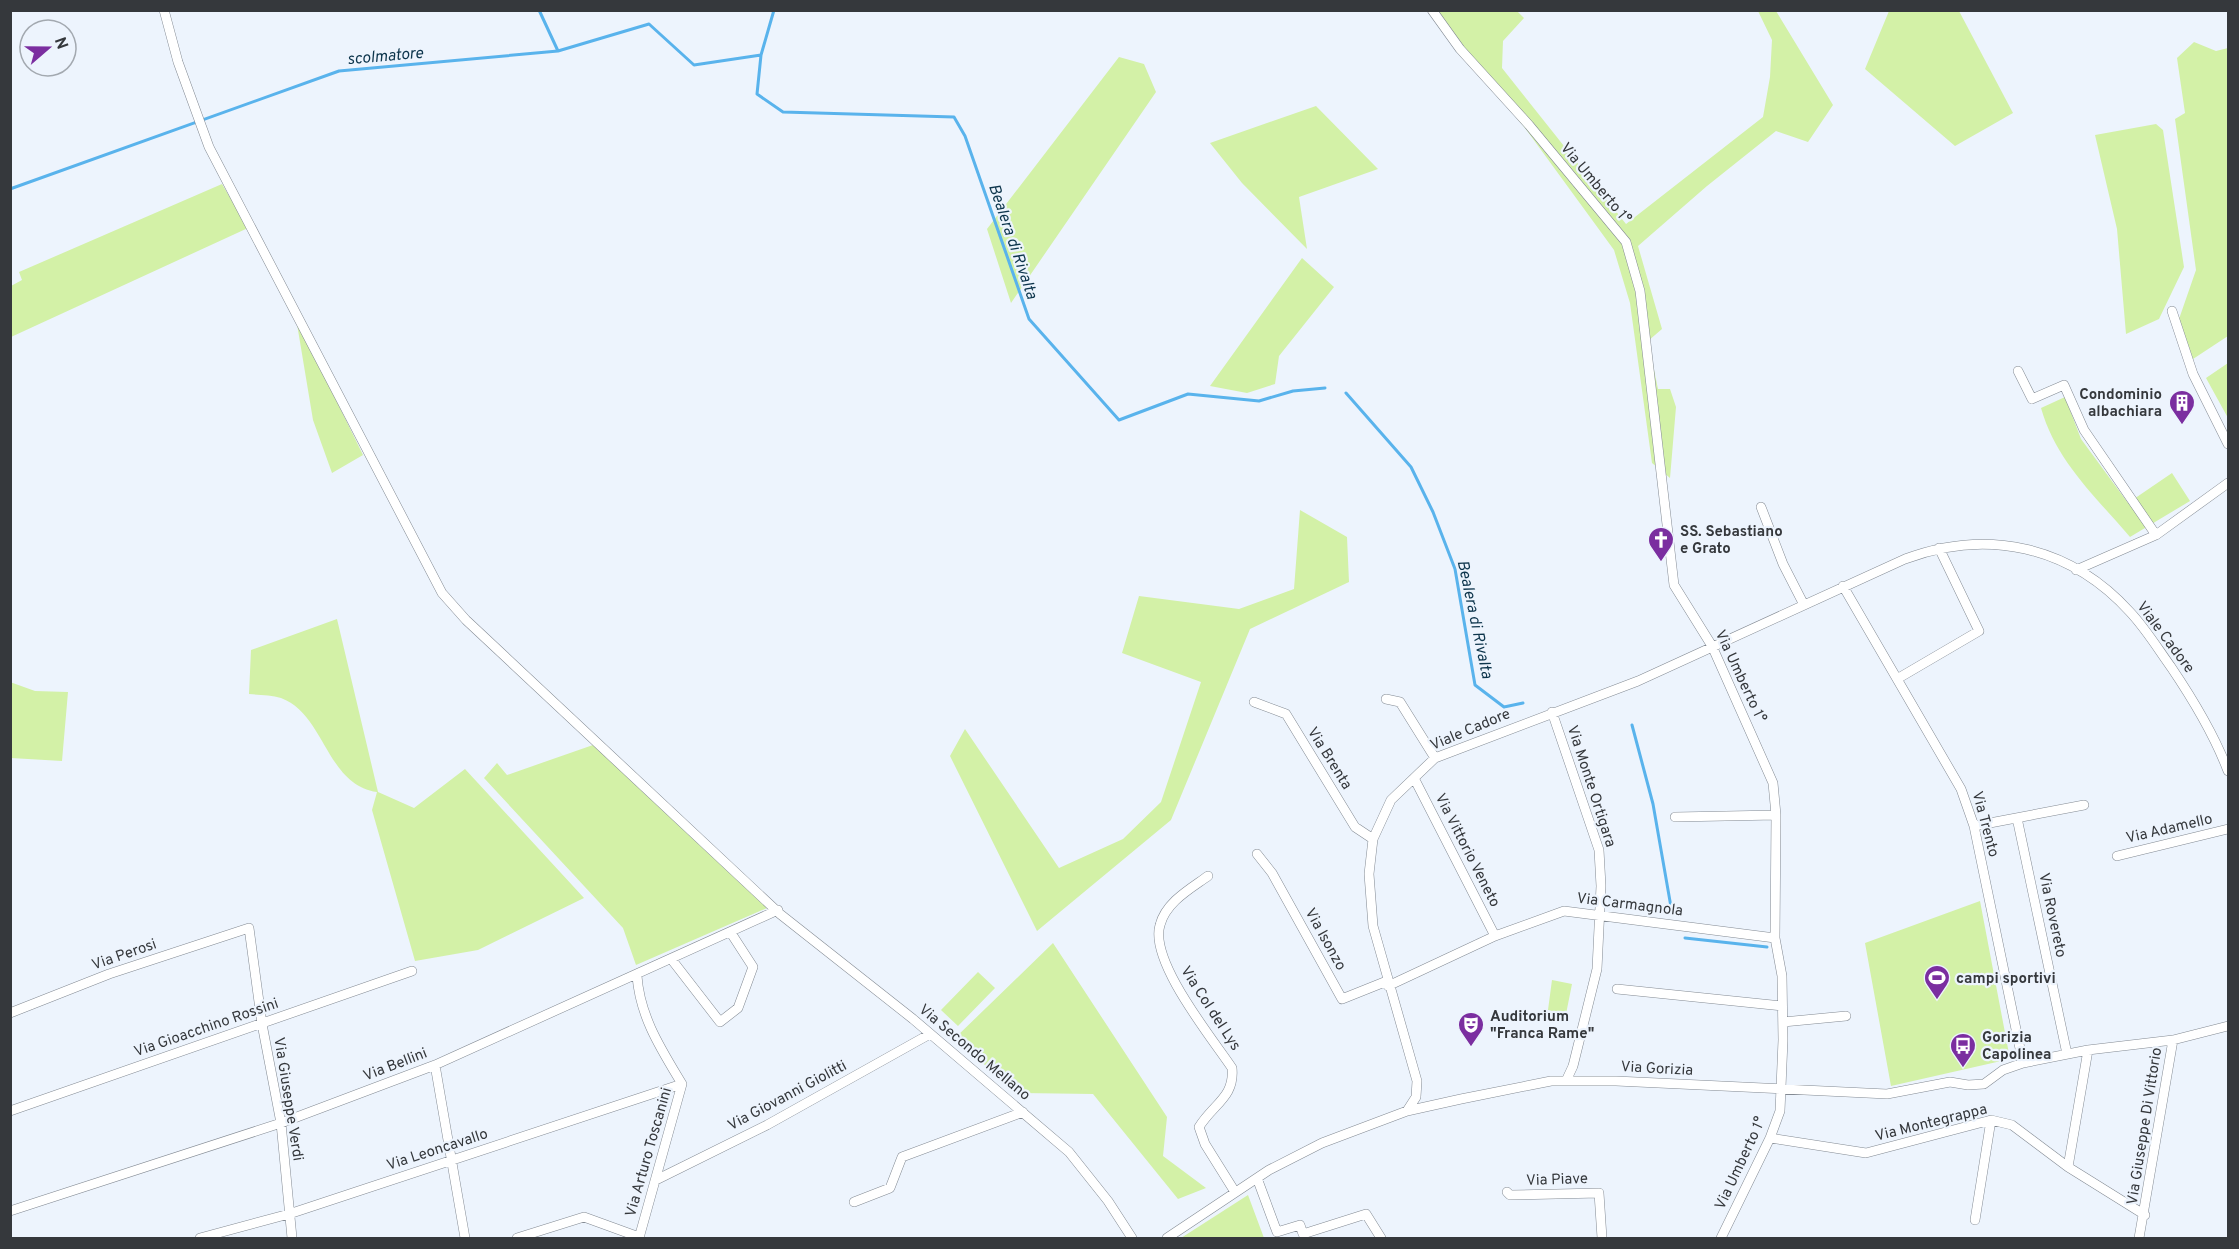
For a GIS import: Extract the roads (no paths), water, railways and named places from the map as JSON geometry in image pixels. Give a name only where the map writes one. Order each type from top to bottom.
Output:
[{"type":"street","name":"Via Secondo Mellano","points":[[164,10],[178,62],[200,123],[228,184],[442,593],[474,628],[715,855],[836,961],[930,1034],[1069,1152],[1113,1207],[1132,1239]]},
{"type":"street","name":"Via Umberto 1°","points":[[1432,10],[1460,49],[1529,125],[1626,242],[1640,291],[1674,585],[1712,646],[1773,783],[1776,815],[1775,938],[1782,976],[1783,1022],[1780,1110],[1770,1138],[1721,1239]]},
{"type":"street","points":[[2172,311],[2193,375],[2229,444]]},
{"type":"street","points":[[2018,371],[2031,399],[2064,385],[2084,430],[2156,535]]},
{"type":"street","points":[[2076,570],[2156,535],[2229,483]]},
{"type":"street","points":[[1761,507],[1783,564],[1803,603]]},
{"type":"street","name":"Viale Cadore","points":[[1407,1110],[1416,1097],[1417,1081],[1372,926],[1369,874],[1373,839],[1391,800],[1435,758],[1638,681],[1803,603],[1905,559],[1939,548],[1983,542],[2011,544],[2046,555],[2076,570],[2109,593],[2148,634],[2193,699],[2216,739],[2229,771]]},
{"type":"street","points":[[1897,679],[1979,631],[1939,548]]},
{"type":"street","name":"Via Trento","points":[[1842,586],[1962,789],[1974,826],[2023,1063]]},
{"type":"street","points":[[1386,699],[1400,702],[1435,758]]},
{"type":"street","name":"Via Brenta","points":[[1254,702],[1286,714],[1355,828],[1373,839]]},
{"type":"street","name":"Via Monte Ortigara","points":[[1552,712],[1599,850],[1600,914],[1597,969],[1573,1066],[1566,1081]]},
{"type":"street","name":"Via Vittorio Veneto","points":[[1414,777],[1495,936]]},
{"type":"street","points":[[1974,826],[2084,805]]},
{"type":"street","points":[[1675,817],[1776,815]]},
{"type":"street","name":"Via Rovereto","points":[[2017,818],[2067,1054]]},
{"type":"street","name":"Via Adamello","points":[[2117,856],[2229,829]]},
{"type":"street","name":"Via Isonzo","points":[[1257,854],[1272,873],[1342,999],[1388,984]]},
{"type":"street","name":"Via Col del Lys","points":[[1208,876],[1174,900],[1159,926],[1161,954],[1175,984],[1232,1068],[1234,1082],[1228,1095],[1208,1114],[1199,1127],[1205,1144],[1235,1192]]},
{"type":"street","name":"Via Bellini","points":[[10,1211],[281,1123],[435,1065],[637,976],[778,910]]},
{"type":"street","name":"Via Carmagnola","points":[[1388,984],[1495,936],[1564,911],[1775,938]]},
{"type":"street","name":"Via Perosi","points":[[10,1013],[109,974],[249,928]]},
{"type":"street","name":"Via Giuseppe Verdi","points":[[249,928],[262,1024],[281,1123],[292,1239]]},
{"type":"street","points":[[672,960],[720,1022],[738,1008],[753,967],[731,933]]},
{"type":"street","name":"Via Gioacchino Rossini","points":[[10,1111],[412,972]]},
{"type":"street","name":"Via Arturo Toscanini","points":[[637,976],[639,998],[654,1037],[682,1084],[639,1238]]},
{"type":"street","points":[[1617,989],[1782,1006]]},
{"type":"street","points":[[1783,1022],[1846,1016]]},
{"type":"street","name":"Via Giuseppe Di Vittorio","points":[[2139,1239],[2145,1215],[2173,1040],[2228,1027]]},
{"type":"street","name":"Via Giovanni Giolitti","points":[[656,1180],[767,1125],[930,1034]]},
{"type":"street","name":"Via Gorizia","points":[[1167,1239],[1257,1178],[1322,1143],[1407,1110],[1551,1081],[1887,1094],[1950,1082],[1984,1084],[2003,1070],[2023,1063],[2088,1050],[2173,1040]]},
{"type":"street","points":[[2068,1167],[2088,1050]]},
{"type":"street","points":[[435,1065],[465,1239]]},
{"type":"street","name":"Via Leoncavallo","points":[[200,1239],[289,1214],[682,1084]]},
{"type":"street","points":[[854,1202],[890,1188],[902,1157],[1023,1112]]},
{"type":"street","points":[[1975,1220],[1991,1120]]},
{"type":"street","name":"Via Montegrappa","points":[[1770,1138],[1866,1153],[1991,1120],[2012,1125],[2068,1167],[2145,1215]]},
{"type":"street","points":[[1257,1178],[1277,1232],[1300,1225],[1303,1234],[1366,1214],[1381,1239]]},
{"type":"street","name":"Via Piave","points":[[1507,1192],[1510,1195],[1599,1193],[1602,1239]]},
{"type":"street","points":[[517,1239],[584,1217],[639,1238]]},
{"type":"waterway","points":[[539,10],[558,51]]},
{"type":"waterway","name":"Bealera di Rivalta","points":[[774,10],[761,55],[757,94],[783,112],[954,117],[965,136],[1029,319],[1119,420],[1188,394],[1259,401],[1293,391],[1325,388]]},
{"type":"waterway","name":"scolmatore","points":[[10,189],[339,71],[558,51],[649,24],[694,65],[761,55]]},
{"type":"waterway","name":"Bealera di Rivalta","points":[[1346,393],[1411,467],[1433,512],[1455,569],[1475,685],[1504,707],[1523,703]]},
{"type":"waterway","name":"Bealera di Rivalta","points":[[1632,725],[1653,804],[1671,907]]},
{"type":"waterway","name":"Bealera di Rivalta","points":[[1685,938],[1767,947]]},
{"type":"place","name":"Condominio albachiara","points":[[2182,426]]},
{"type":"place","name":"SS. Sebastiano e Grato","points":[[1661,563]]},
{"type":"place","name":"campi sportivi","points":[[1937,1001]]},
{"type":"place","name":"Auditorium \"Franca Rame\"","points":[[1471,1048]]},
{"type":"place","name":"Gorizia Capolinea","points":[[1963,1069]]}]
